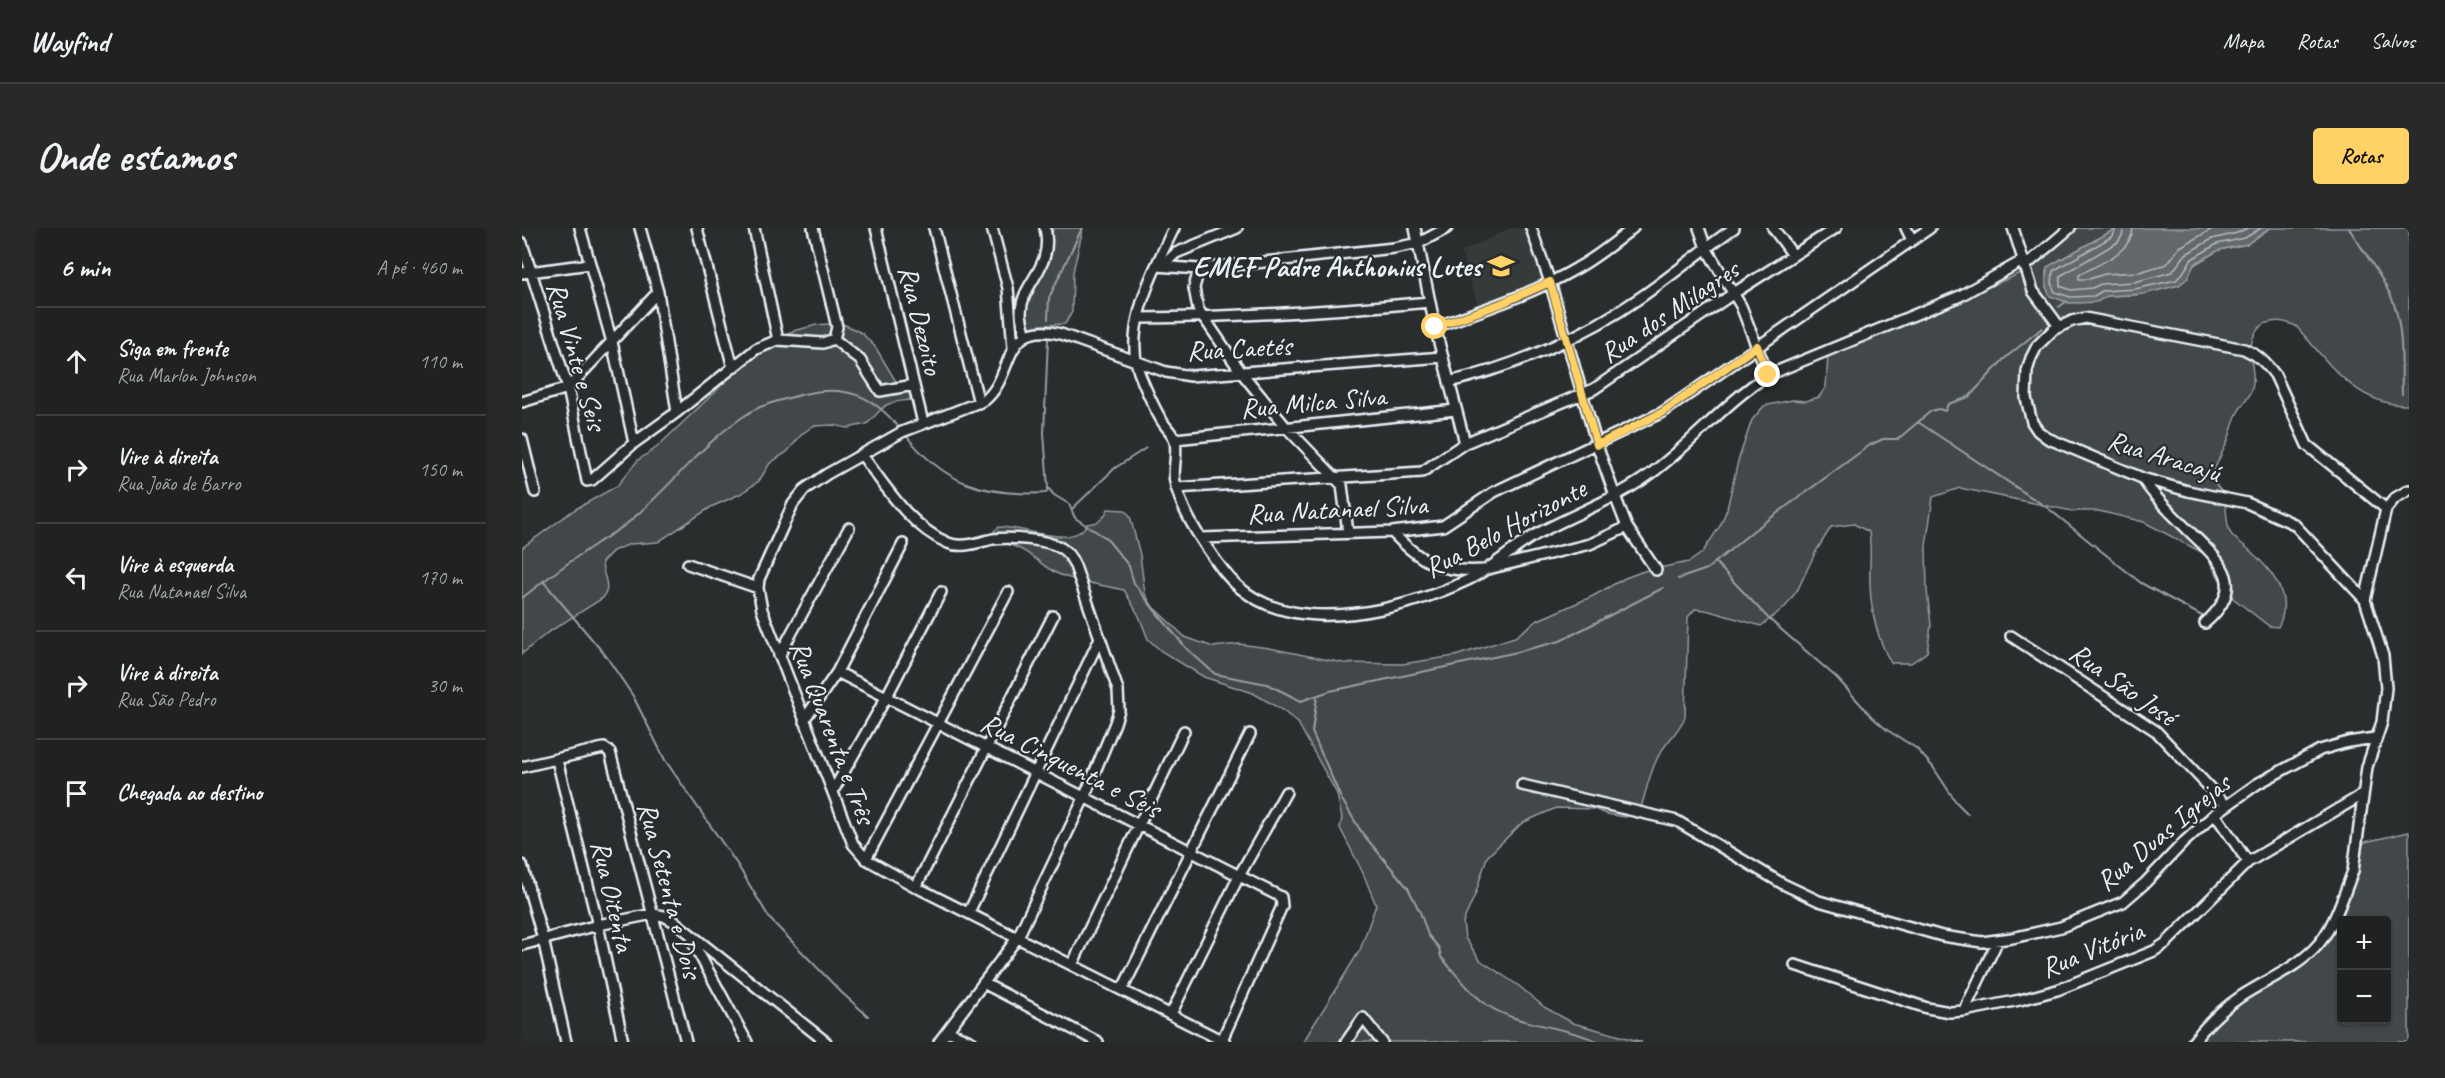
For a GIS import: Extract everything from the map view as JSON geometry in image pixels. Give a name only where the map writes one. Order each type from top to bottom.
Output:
[{"type":"street","points":[[580,228],[612,342],[634,442],[677,412],[756,349],[778,340],[823,343],[834,339]]},
{"type":"street","points":[[640,228],[658,292],[677,412]]},
{"type":"street","points":[[697,228],[733,368]]},
{"type":"street","points":[[754,228],[778,340]]},
{"type":"street","points":[[813,228],[837,327],[834,339]]},
{"type":"street","name":"Rua Dezoito","points":[[876,228],[923,423]]},
{"type":"street","points":[[934,228],[979,404],[991,395],[1013,347],[1026,336],[1021,312],[1047,251],[1045,228]]},
{"type":"street","points":[[993,228],[1008,288],[1013,347]]},
{"type":"street","points":[[1174,228],[1159,266],[1147,287],[1134,347],[1135,359],[1161,420],[1174,439]]},
{"type":"street","points":[[1159,266],[1176,253],[1237,228]]},
{"type":"street","points":[[1415,228],[1435,327],[1465,443]]},
{"type":"street","points":[[1159,266],[1199,269],[1394,248],[1419,243],[1447,228]]},
{"type":"street","points":[[1435,327],[1500,304],[1550,282],[1587,262],[1634,228]]},
{"type":"street","points":[[1699,228],[1706,248],[1734,293],[1768,375]]},
{"type":"street","points":[[1449,382],[1503,367],[1567,339],[1624,308],[1734,228]]},
{"type":"street","points":[[1773,228],[1793,255]]},
{"type":"street","name":"Rua dos Milagres","points":[[1176,488],[1422,472],[1465,443],[1581,395],[1606,382],[1734,293],[1836,228]]},
{"type":"street","points":[[1906,228],[1912,240]]},
{"type":"street","name":"Rua Natanael Silva","points":[[1201,538],[1392,532],[1443,526],[1494,492],[1663,412],[1930,228]]},
{"type":"street","points":[[2013,228],[2028,281],[2039,302],[2059,326],[2085,318],[2099,319],[2254,353],[2275,375],[2307,445],[2386,509]]},
{"type":"street","name":"Rua Belo Horizonte","points":[[1174,439],[1176,488],[1191,523],[1228,577],[1242,590],[1280,608],[1316,614],[1356,614],[1391,607],[1462,582],[1540,533],[1615,496],[1660,467],[1748,389],[1768,375],[1960,296],[2023,264],[2070,228]]},
{"type":"street","points":[[1534,230],[1567,339],[1581,395],[1615,496],[1628,527],[1656,570]]},
{"type":"street","name":"Rua Vinte e Seis","points":[[522,243],[526,272],[568,388],[586,481],[592,480],[634,442]]},
{"type":"street","points":[[526,272],[590,264]]},
{"type":"street","points":[[1199,269],[1194,281],[1194,296],[1203,317],[1241,372],[1285,426],[1338,479],[1344,490],[1348,533]]},
{"type":"street","points":[[522,402],[568,388],[658,292]]},
{"type":"street","points":[[1140,318],[1341,311],[1430,302]]},
{"type":"street","name":"Rua Aracajú","points":[[2059,326],[2037,346],[2027,371],[2026,398],[2032,422],[2047,438],[2142,478],[2175,488],[2247,502],[2294,524],[2365,600]]},
{"type":"street","name":"Rua Caetés","points":[[1026,336],[1048,331],[1179,375],[1204,376],[1443,357]]},
{"type":"street","points":[[834,339],[860,360],[880,391],[914,385]]},
{"type":"street","name":"Rua Quarenta e Três","points":[[979,404],[902,432],[814,482],[798,496],[761,571],[758,588],[762,610],[778,656],[853,844],[866,859],[916,887],[1224,1041]]},
{"type":"street","name":"Rua Milca Silva","points":[[1174,439],[1456,410]]},
{"type":"street","points":[[522,439],[535,492]]},
{"type":"street","points":[[862,455],[915,520],[925,530],[951,544],[1014,538],[1054,544],[1066,551],[1075,566],[1118,690],[1119,710],[1084,798],[1018,937],[939,1042]]},
{"type":"street","points":[[2142,478],[2158,501],[2208,549],[2222,568],[2227,580],[2228,591],[2221,608],[2205,623]]},
{"type":"street","points":[[2193,1042],[2224,1008],[2299,962],[2315,948],[2327,931],[2353,870],[2362,795],[2374,738],[2382,722],[2386,688],[2383,656],[2365,600],[2386,509],[2395,498],[2409,490]]},
{"type":"street","points":[[1392,532],[1420,558],[1442,569],[1467,571],[1484,570],[1590,544],[1628,527]]},
{"type":"street","points":[[778,656],[849,528]]},
{"type":"street","points":[[804,720],[837,672],[903,544]]},
{"type":"street","points":[[688,564],[758,588]]},
{"type":"street","points":[[833,791],[887,696],[941,592]]},
{"type":"street","points":[[866,859],[1008,592]]},
{"type":"street","points":[[916,887],[1053,616]]},
{"type":"street","name":"Rua São José","points":[[2011,636],[2156,731],[2226,805]]},
{"type":"street","points":[[969,912],[1100,638]]},
{"type":"street","name":"Rua Cinquenta e Seis","points":[[837,672],[1279,895],[1283,900],[1224,1041]]},
{"type":"street","points":[[1071,965],[1184,731]]},
{"type":"street","points":[[1122,990],[1250,734]]},
{"type":"street","name":"Rua Duas Igrejas","points":[[1522,785],[1677,821],[1783,884],[1819,901],[1942,936],[1982,942],[2061,927],[2123,902],[2145,884],[2184,842],[2215,814],[2257,784],[2320,750],[2348,741],[2374,738]]},
{"type":"street","name":"Rua Setenta e Dois","points":[[557,760],[599,749],[608,750],[612,756],[686,1042]]},
{"type":"street","points":[[522,767],[557,760]]},
{"type":"street","name":"Rua Oitenta","points":[[557,760],[598,925],[623,1042]]},
{"type":"street","points":[[1172,1014],[1239,876],[1286,792]]},
{"type":"street","name":"Rua Vitória","points":[[1795,965],[1927,1008],[1950,1012],[1964,1011],[2058,990],[2154,951],[2172,938],[2248,862],[2362,795]]},
{"type":"street","points":[[2215,814],[2248,862]]},
{"type":"street","points":[[522,865],[543,939],[566,1042]]},
{"type":"street","points":[[522,945],[598,925],[653,914],[668,918],[826,1042]]},
{"type":"street","points":[[690,936],[747,1042]]},
{"type":"street","points":[[1964,1011],[1998,940]]},
{"type":"street","points":[[983,983],[1098,1042]]},
{"type":"street","points":[[1346,1042],[1363,1018],[1382,1042]]},
{"type":"street","points":[[948,1031],[972,1042]]},
{"type":"shaded area","points":[[1053,228],[1083,228],[1073,272],[1072,312],[1065,324],[1041,325],[1017,331],[1013,328],[1012,310],[1015,303],[1026,302],[1032,296],[1049,255]]},
{"type":"shaded area","name":"EMEF Padre Anthonius Lutes","points":[[1511,228],[1525,228],[1543,280],[1478,306],[1461,252]]},
{"type":"shaded area","points":[[2076,228],[2117,228],[2061,259],[2046,271],[2046,287],[2069,303],[2107,296],[2136,295],[2179,285],[2194,265],[2219,250],[2247,244],[2270,228],[2409,228],[2409,405],[2373,398],[2358,390],[2332,367],[2296,326],[2281,322],[2268,323],[2262,326],[2253,337],[2251,357],[2253,386],[2236,416],[2227,443],[2211,476],[2223,495],[2231,534],[2264,564],[2277,583],[2283,604],[2278,627],[2269,626],[2229,595],[2205,554],[2144,522],[2099,511],[2072,511],[1960,488],[1933,497],[1926,546],[1927,591],[1931,625],[1927,652],[1911,663],[1891,663],[1882,645],[1871,595],[1869,532],[1854,524],[1831,527],[1815,553],[1798,589],[1786,606],[1761,626],[1695,609],[1688,617],[1685,717],[1656,761],[1640,811],[1625,817],[1594,809],[1556,808],[1522,823],[1487,857],[1475,895],[1463,922],[1465,938],[1480,960],[1519,986],[1544,1007],[1573,1023],[1642,1042],[1303,1042],[1360,950],[1376,905],[1340,828],[1342,818],[1337,794],[1298,723],[1282,710],[1253,693],[1204,677],[1161,651],[1148,639],[1139,616],[1124,590],[1056,573],[1023,551],[999,541],[995,535],[994,531],[999,527],[1046,535],[1071,535],[1080,532],[1087,524],[1100,520],[1108,509],[1125,510],[1130,516],[1140,555],[1145,594],[1153,607],[1185,637],[1213,647],[1239,644],[1343,663],[1402,664],[1455,656],[1515,637],[1536,621],[1593,596],[1625,578],[1644,571],[1689,562],[1702,553],[1720,526],[1752,420],[1764,406],[1792,400],[1806,401],[1819,397],[1826,387],[1828,355],[2012,277],[2034,265]]},
{"type":"shaded area","points":[[841,323],[862,333],[876,348],[895,380],[911,391],[910,400],[888,404],[867,424],[847,428],[833,425],[813,426],[802,434],[787,452],[770,463],[759,481],[740,494],[711,507],[658,542],[630,544],[613,551],[602,562],[607,585],[603,598],[547,633],[522,654],[522,548],[574,510],[617,486],[638,460],[656,448],[715,392],[756,348],[790,332],[816,325]]},
{"type":"shaded area","points":[[2409,832],[2409,1042],[2184,1042],[2196,1037],[2214,1020],[2329,938],[2337,922],[2337,1024],[2391,1024],[2391,916],[2340,916],[2353,883],[2361,847],[2365,842]]},
{"type":"water","points":[[2117,228],[2270,228],[2247,244],[2219,250],[2194,264],[2188,278],[2179,285],[2144,294],[2107,296],[2097,302],[2069,303],[2050,296],[2046,287],[2047,267]]},
{"type":"waterway","points":[[1048,319],[1049,298],[1082,228]]},
{"type":"waterway","points":[[2349,228],[2379,274],[2397,312],[2402,359],[2402,394]]},
{"type":"waterway","points":[[2059,307],[2067,301]]},
{"type":"waterway","points":[[1678,579],[1707,569],[1753,531],[1870,445],[1883,439],[1898,439],[1931,411],[1939,409],[1945,411],[1948,404],[1969,397],[2004,359],[2042,328]]},
{"type":"waterway","points":[[1048,339],[1044,433],[1048,488],[1054,495],[1069,504],[1075,518],[1106,538],[1129,566],[1134,583],[1152,607],[1186,648],[1215,674],[1267,684],[1301,701],[1330,691],[1560,641],[1663,588]]},
{"type":"waterway","points":[[522,598],[626,524],[703,449],[758,408],[819,391],[846,392],[858,395],[880,408],[900,429]]},
{"type":"waterway","points":[[1918,422],[2049,509],[2141,583],[2202,616]]},
{"type":"waterway","points":[[904,433],[934,464],[966,483],[1003,492],[1046,493],[1048,488]]},
{"type":"waterway","points":[[1072,509],[1115,468],[1146,448]]},
{"type":"waterway","points":[[1716,563],[1768,618],[1837,678],[1872,717],[1887,730],[1916,748],[1933,767],[1956,802],[1968,814]]},
{"type":"waterway","points":[[543,581],[606,656],[633,696],[665,760],[737,864],[770,919],[842,993],[868,1016]]},
{"type":"waterway","points":[[1317,697],[1312,732],[1341,798],[1362,833],[1408,888],[1428,935],[1439,948],[1441,957],[1475,995],[1500,1012],[1599,1042]]},
{"type":"place","name":"EMEF Padre Anthonius Lutes","points":[[1501,266]]},
{"type":"route","points":[[1435,327],[1500,304],[1550,282],[1597,445],[1663,412],[1757,346],[1768,375]]}]
